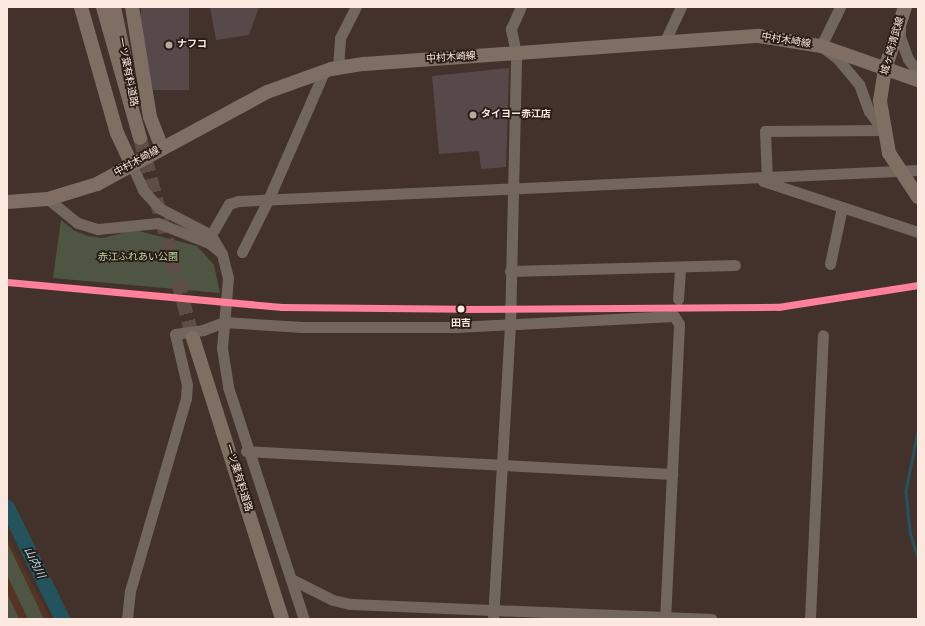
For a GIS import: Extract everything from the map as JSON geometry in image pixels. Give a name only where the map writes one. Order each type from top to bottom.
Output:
[{"type":"main road","points":[[81,7],[117,133],[132,165]]},
{"type":"main road","name":"一ツ葉有料道路","points":[[103,7],[140,138],[114,7]]},
{"type":"main road","points":[[132,7],[147,102],[162,148]]},
{"type":"main road","name":"城ヶ崎清武線","points":[[902,13],[885,69],[880,101],[883,130],[889,153],[900,172],[918,196]]},
{"type":"main road","name":"中村木崎線","points":[[7,202],[48,199],[98,184],[267,92],[338,68],[516,53],[758,36],[821,46],[918,80]]},
{"type":"main road","name":"一ツ葉有料道路","points":[[193,338],[282,619]]},
{"type":"street","points":[[338,68],[340,38],[356,7]]},
{"type":"street","points":[[494,614],[500,465],[510,326],[510,271],[516,53],[511,29],[521,7]]},
{"type":"street","points":[[665,42],[681,7]]},
{"type":"street","points":[[840,7],[821,46],[837,58],[859,84],[869,111],[883,130]]},
{"type":"street","points":[[902,13],[900,37],[908,59],[918,72]]},
{"type":"street","points":[[242,252],[268,200],[324,72]]},
{"type":"street","points":[[762,179],[765,131],[883,130]]},
{"type":"street","points":[[132,165],[143,190],[159,208],[211,235],[222,254],[228,278],[222,348],[228,388],[246,451],[304,619]]},
{"type":"street","points":[[211,235],[229,204],[268,200],[512,189],[638,181],[762,179],[918,170]]},
{"type":"street","points":[[762,179],[918,232]]},
{"type":"street","points":[[48,199],[78,223],[98,229],[158,223],[209,243],[222,254]]},
{"type":"street","points":[[830,264],[842,207]]},
{"type":"street","points":[[510,271],[736,265]]},
{"type":"street","points":[[678,299],[680,267]]},
{"type":"street","points":[[127,619],[130,591],[186,398],[187,385],[175,334],[224,322],[324,327],[510,326],[677,318],[672,474],[665,618]]},
{"type":"street","points":[[810,619],[823,335]]},
{"type":"street","points":[[246,451],[672,474]]},
{"type":"street","points":[[291,579],[332,600],[350,604],[494,614],[712,619]]},
{"type":"shaded area","points":[[7,537],[51,619],[7,619]]},
{"type":"green space","name":"赤江ふれあい公園","points":[[61,220],[75,231],[88,236],[102,238],[135,230],[197,246],[214,265],[220,293],[53,278]]},
{"type":"green space","points":[[7,542],[44,619],[28,619],[7,575]]},
{"type":"green space","points":[[7,593],[19,619],[7,619]]},
{"type":"building","name":"ナフコ","points":[[141,7],[189,7],[189,90],[141,90]]},
{"type":"building","name":"ナフコ","points":[[210,7],[259,7],[249,35],[216,40]]},
{"type":"building","name":"タイヨー赤江店","points":[[509,68],[506,167],[481,169],[479,151],[439,154],[432,76]]},
{"type":"waterway","points":[[918,431],[906,491],[910,532],[918,558]]},
{"type":"waterway","name":"山内川","points":[[7,507],[62,619]]},
{"type":"tunnel","points":[[140,138],[193,338]]},
{"type":"transit line","points":[[7,282],[282,307],[461,309],[778,307],[918,285]]},
{"type":"place","name":"ナフコ","points":[[169,45]]},
{"type":"place","name":"タイヨー赤江店","points":[[473,115]]},
{"type":"place","name":"田吉","points":[[461,309]]}]
